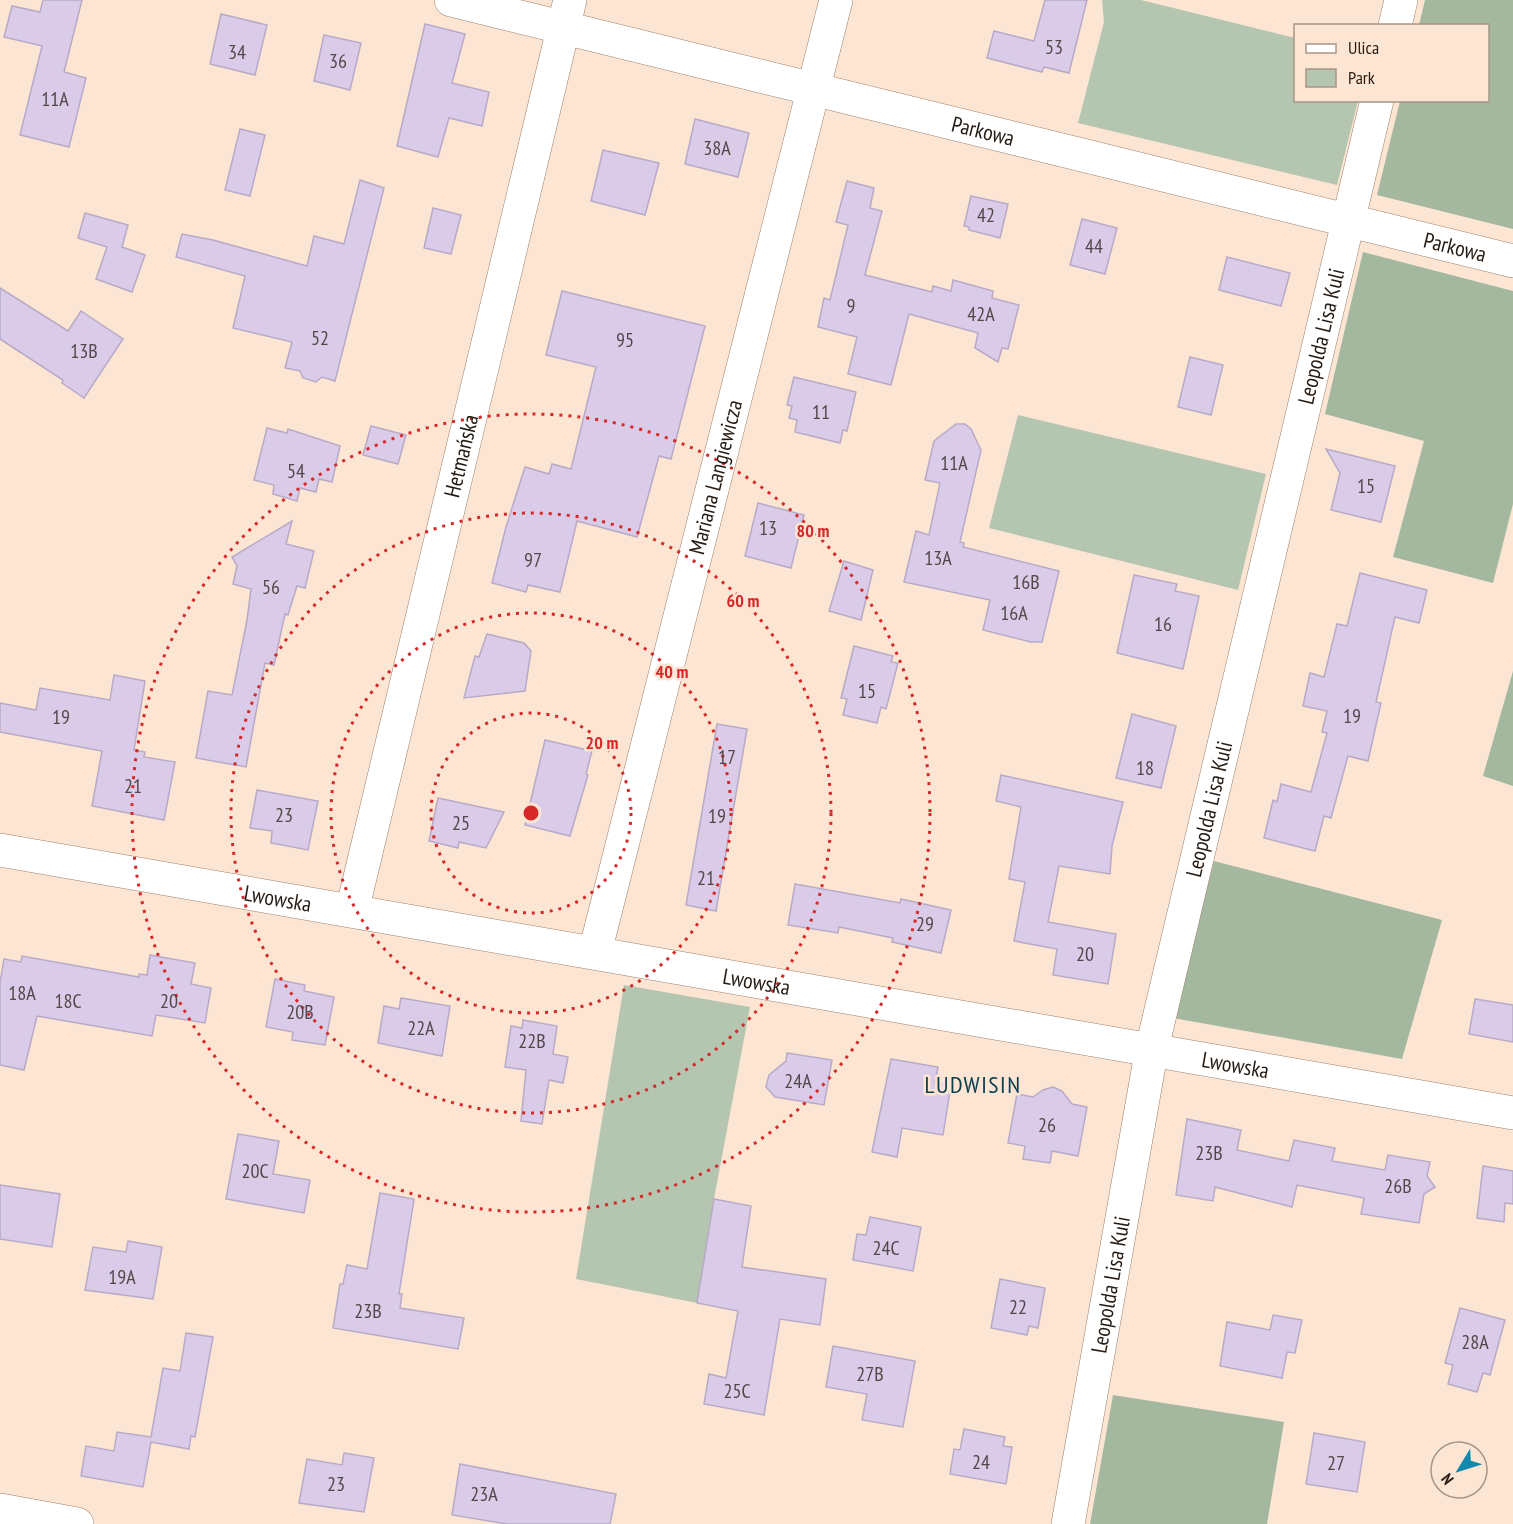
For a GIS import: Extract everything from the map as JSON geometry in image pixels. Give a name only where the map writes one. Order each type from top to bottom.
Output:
[{"type":"street","name":"Parkowa","points":[[451,0],[567,14],[814,88],[1513,261]]},
{"type":"street","name":"Mariana Langiewicza","points":[[596,952],[836,0]]},
{"type":"street","points":[[1395,24],[1401,0]]},
{"type":"street","name":"Hetmańska","points":[[352,911],[567,14]]},
{"type":"street","name":"Leopolda Lisa Kuli","points":[[1068,1524],[1152,1048],[1376,102]]},
{"type":"street","name":"Lwowska","points":[[0,850],[1152,1048],[1513,1113]]},
{"type":"street","points":[[0,1510],[77,1524]]},
{"type":"green space","points":[[1102,0],[1141,0],[1294,38],[1294,102],[1358,102],[1337,185],[1078,123],[1104,22]]},
{"type":"green space","points":[[1425,0],[1513,0],[1513,229],[1377,195],[1400,102],[1489,102],[1489,24],[1419,24]]},
{"type":"green space","points":[[1363,252],[1513,291],[1513,504],[1493,583],[1393,557],[1424,441],[1325,414]]},
{"type":"green space","points":[[1018,415],[1266,474],[1238,590],[989,528]]},
{"type":"green space","points":[[1513,671],[1513,786],[1483,776]]},
{"type":"green space","points":[[1214,861],[1442,920],[1402,1059],[1173,1018]]},
{"type":"green space","points":[[624,985],[750,1007],[697,1303],[576,1279]]},
{"type":"green space","points":[[1113,1395],[1284,1422],[1267,1524],[1090,1524]]},
{"type":"building","points":[[43,0],[82,0],[64,72],[86,78],[69,147],[20,135],[42,46],[4,37],[12,6],[40,12]]},
{"type":"building","points":[[1045,0],[1087,0],[1069,73],[1044,67],[1042,72],[987,58],[994,31],[1034,41]]},
{"type":"building","points":[[221,14],[267,25],[255,75],[210,64]]},
{"type":"building","points":[[425,24],[465,34],[452,83],[489,92],[482,126],[449,118],[438,157],[397,146]]},
{"type":"building","points":[[324,35],[361,43],[350,90],[314,81]]},
{"type":"building","points":[[695,119],[749,133],[738,177],[685,164]]},
{"type":"building","points":[[240,129],[265,135],[250,196],[225,190]]},
{"type":"building","points":[[603,150],[659,163],[645,215],[591,201]]},
{"type":"building","points":[[360,180],[384,188],[335,381],[322,377],[316,382],[303,378],[300,371],[285,368],[292,342],[233,328],[245,276],[176,257],[182,234],[213,240],[307,266],[314,236],[344,244]]},
{"type":"building","points":[[847,181],[874,188],[870,208],[882,211],[865,275],[932,292],[933,286],[951,291],[953,280],[993,291],[992,298],[1019,305],[1008,349],[1002,348],[998,362],[975,348],[978,333],[909,314],[891,385],[848,374],[857,337],[818,327],[824,298],[830,300],[848,225],[836,222]]},
{"type":"building","points":[[971,196],[1008,204],[1000,238],[969,230],[969,227],[964,226]]},
{"type":"building","points":[[433,208],[461,215],[451,254],[424,248]]},
{"type":"building","points":[[85,213],[128,225],[122,247],[145,255],[132,292],[96,279],[107,247],[78,238]]},
{"type":"building","points":[[1082,219],[1117,228],[1105,274],[1070,265]]},
{"type":"building","points":[[1227,257],[1290,273],[1281,306],[1219,290]]},
{"type":"building","points":[[0,288],[68,331],[81,311],[123,339],[84,398],[62,383],[63,380],[0,339]]},
{"type":"building","points":[[562,291],[705,326],[671,459],[659,456],[637,537],[577,521],[560,592],[528,585],[526,592],[492,583],[506,527],[525,467],[549,474],[552,464],[571,469],[596,367],[546,355]]},
{"type":"building","points":[[1190,357],[1223,365],[1211,415],[1178,407]]},
{"type":"building","points":[[794,377],[856,392],[847,431],[843,430],[840,443],[795,432],[797,420],[789,418],[792,406],[787,405]]},
{"type":"building","points":[[956,424],[965,424],[971,429],[981,450],[960,542],[964,543],[963,547],[1059,571],[1042,642],[1031,642],[983,630],[990,600],[904,582],[916,531],[929,535],[940,483],[925,480],[934,441]]},
{"type":"building","points":[[371,426],[406,435],[398,464],[363,455]]},
{"type":"building","points":[[267,428],[287,433],[288,429],[340,446],[332,482],[319,479],[316,492],[300,488],[297,501],[273,494],[274,485],[254,480]]},
{"type":"building","points":[[1326,449],[1395,466],[1381,522],[1331,510],[1340,473]]},
{"type":"building","points":[[758,503],[804,515],[791,568],[745,556]]},
{"type":"building","points":[[292,521],[286,544],[314,551],[305,588],[297,586],[288,615],[285,614],[274,665],[265,663],[246,767],[196,758],[208,691],[232,695],[247,620],[251,589],[233,584],[237,566],[232,557]]},
{"type":"building","points":[[844,561],[873,570],[861,620],[829,611]]},
{"type":"building","points":[[1360,573],[1427,590],[1419,623],[1395,617],[1376,702],[1381,703],[1368,761],[1348,756],[1331,818],[1324,816],[1315,851],[1264,838],[1273,800],[1277,802],[1281,784],[1311,792],[1327,733],[1322,732],[1327,711],[1303,706],[1310,673],[1324,677],[1337,624],[1347,626]]},
{"type":"building","points":[[1134,575],[1177,584],[1175,591],[1199,596],[1183,669],[1117,653]]},
{"type":"building","points":[[487,634],[524,643],[531,651],[525,691],[464,698],[475,656],[479,657]]},
{"type":"building","points":[[854,646],[893,656],[891,662],[898,663],[886,709],[881,707],[877,723],[843,715],[847,699],[841,698]]},
{"type":"building","points":[[114,675],[145,681],[134,750],[145,752],[144,757],[175,762],[164,820],[92,806],[102,751],[0,732],[0,703],[36,710],[40,688],[110,700]]},
{"type":"building","points":[[1132,714],[1176,726],[1161,788],[1116,778]]},
{"type":"building","points":[[717,724],[747,729],[716,911],[686,905]]},
{"type":"building","points":[[545,740],[592,751],[586,774],[588,775],[570,836],[525,825]]},
{"type":"building","points":[[1001,775],[1123,802],[1112,846],[1110,874],[1059,866],[1048,922],[1116,934],[1108,984],[1053,975],[1057,949],[1014,941],[1025,882],[1009,879],[1021,807],[996,801]]},
{"type":"building","points":[[257,790],[318,801],[308,850],[271,843],[272,831],[250,828]]},
{"type":"building","points":[[438,798],[504,812],[486,848],[459,842],[458,848],[429,841]]},
{"type":"building","points":[[795,884],[900,903],[901,899],[951,910],[941,953],[892,942],[893,938],[839,927],[838,933],[788,925]]},
{"type":"building","points":[[150,955],[195,963],[191,984],[211,988],[205,1023],[156,1015],[152,1036],[37,1016],[24,1070],[0,1065],[0,983],[4,959],[21,962],[22,956],[139,977],[139,974],[147,975]]},
{"type":"building","points":[[275,979],[305,985],[304,991],[334,997],[325,1045],[292,1040],[293,1032],[266,1027]]},
{"type":"building","points":[[401,998],[450,1006],[442,1056],[378,1043],[384,1006],[399,1009]]},
{"type":"building","points":[[1475,999],[1513,1005],[1513,1042],[1469,1034]]},
{"type":"building","points":[[523,1020],[557,1026],[553,1054],[568,1057],[563,1083],[549,1080],[542,1124],[521,1121],[526,1070],[505,1067],[511,1026],[522,1028]]},
{"type":"building","points":[[787,1053],[832,1060],[824,1105],[775,1097],[766,1087],[769,1075],[786,1061]]},
{"type":"building","points":[[891,1059],[938,1067],[935,1083],[951,1085],[943,1135],[902,1128],[897,1157],[872,1152]]},
{"type":"building","points":[[1053,1087],[1062,1091],[1072,1104],[1087,1107],[1078,1156],[1052,1151],[1050,1163],[1023,1159],[1025,1146],[1008,1143],[1017,1094],[1033,1097]]},
{"type":"building","points":[[1187,1119],[1241,1130],[1237,1150],[1289,1161],[1294,1140],[1335,1148],[1332,1161],[1385,1170],[1388,1155],[1430,1162],[1427,1176],[1435,1187],[1424,1194],[1419,1223],[1361,1214],[1364,1198],[1297,1185],[1292,1207],[1215,1187],[1213,1201],[1176,1195]]},
{"type":"building","points":[[238,1134],[279,1141],[273,1174],[310,1180],[304,1213],[226,1199]]},
{"type":"building","points":[[1483,1166],[1513,1171],[1513,1204],[1505,1203],[1504,1222],[1477,1218]]},
{"type":"building","points":[[0,1185],[60,1194],[52,1247],[0,1239]]},
{"type":"building","points":[[380,1193],[414,1199],[399,1294],[402,1294],[400,1308],[464,1318],[458,1349],[333,1328],[340,1284],[343,1284],[347,1265],[367,1269]]},
{"type":"building","points":[[714,1199],[751,1206],[742,1267],[826,1279],[820,1325],[780,1319],[764,1415],[704,1404],[709,1374],[726,1378],[738,1311],[697,1303]]},
{"type":"building","points":[[870,1217],[921,1227],[913,1271],[853,1260],[857,1234],[866,1235]]},
{"type":"building","points":[[128,1241],[162,1247],[153,1299],[85,1290],[93,1247],[126,1252]]},
{"type":"building","points":[[1000,1279],[1045,1288],[1038,1328],[1029,1326],[1027,1335],[991,1328]]},
{"type":"building","points":[[1460,1308],[1505,1320],[1490,1375],[1483,1373],[1477,1392],[1448,1384],[1453,1365],[1445,1363]]},
{"type":"building","points":[[1273,1315],[1302,1320],[1295,1353],[1287,1352],[1282,1378],[1220,1366],[1227,1322],[1270,1330]]},
{"type":"building","points":[[186,1333],[213,1337],[195,1437],[191,1436],[189,1449],[151,1442],[143,1487],[81,1476],[86,1446],[114,1451],[117,1432],[151,1437],[163,1368],[180,1371]]},
{"type":"building","points":[[833,1346],[915,1361],[903,1427],[862,1420],[867,1394],[826,1387]]},
{"type":"building","points":[[964,1429],[1005,1437],[1003,1446],[1012,1447],[1006,1484],[950,1474],[954,1449],[960,1450]]},
{"type":"building","points":[[1314,1433],[1365,1442],[1357,1492],[1306,1484]]},
{"type":"building","points":[[344,1453],[374,1458],[364,1512],[299,1503],[307,1459],[342,1465]]},
{"type":"building","points":[[460,1464],[616,1494],[610,1524],[507,1524],[452,1515]]},
{"type":"district","name":"LUDWISIN","points":[[973,1084]]}]
